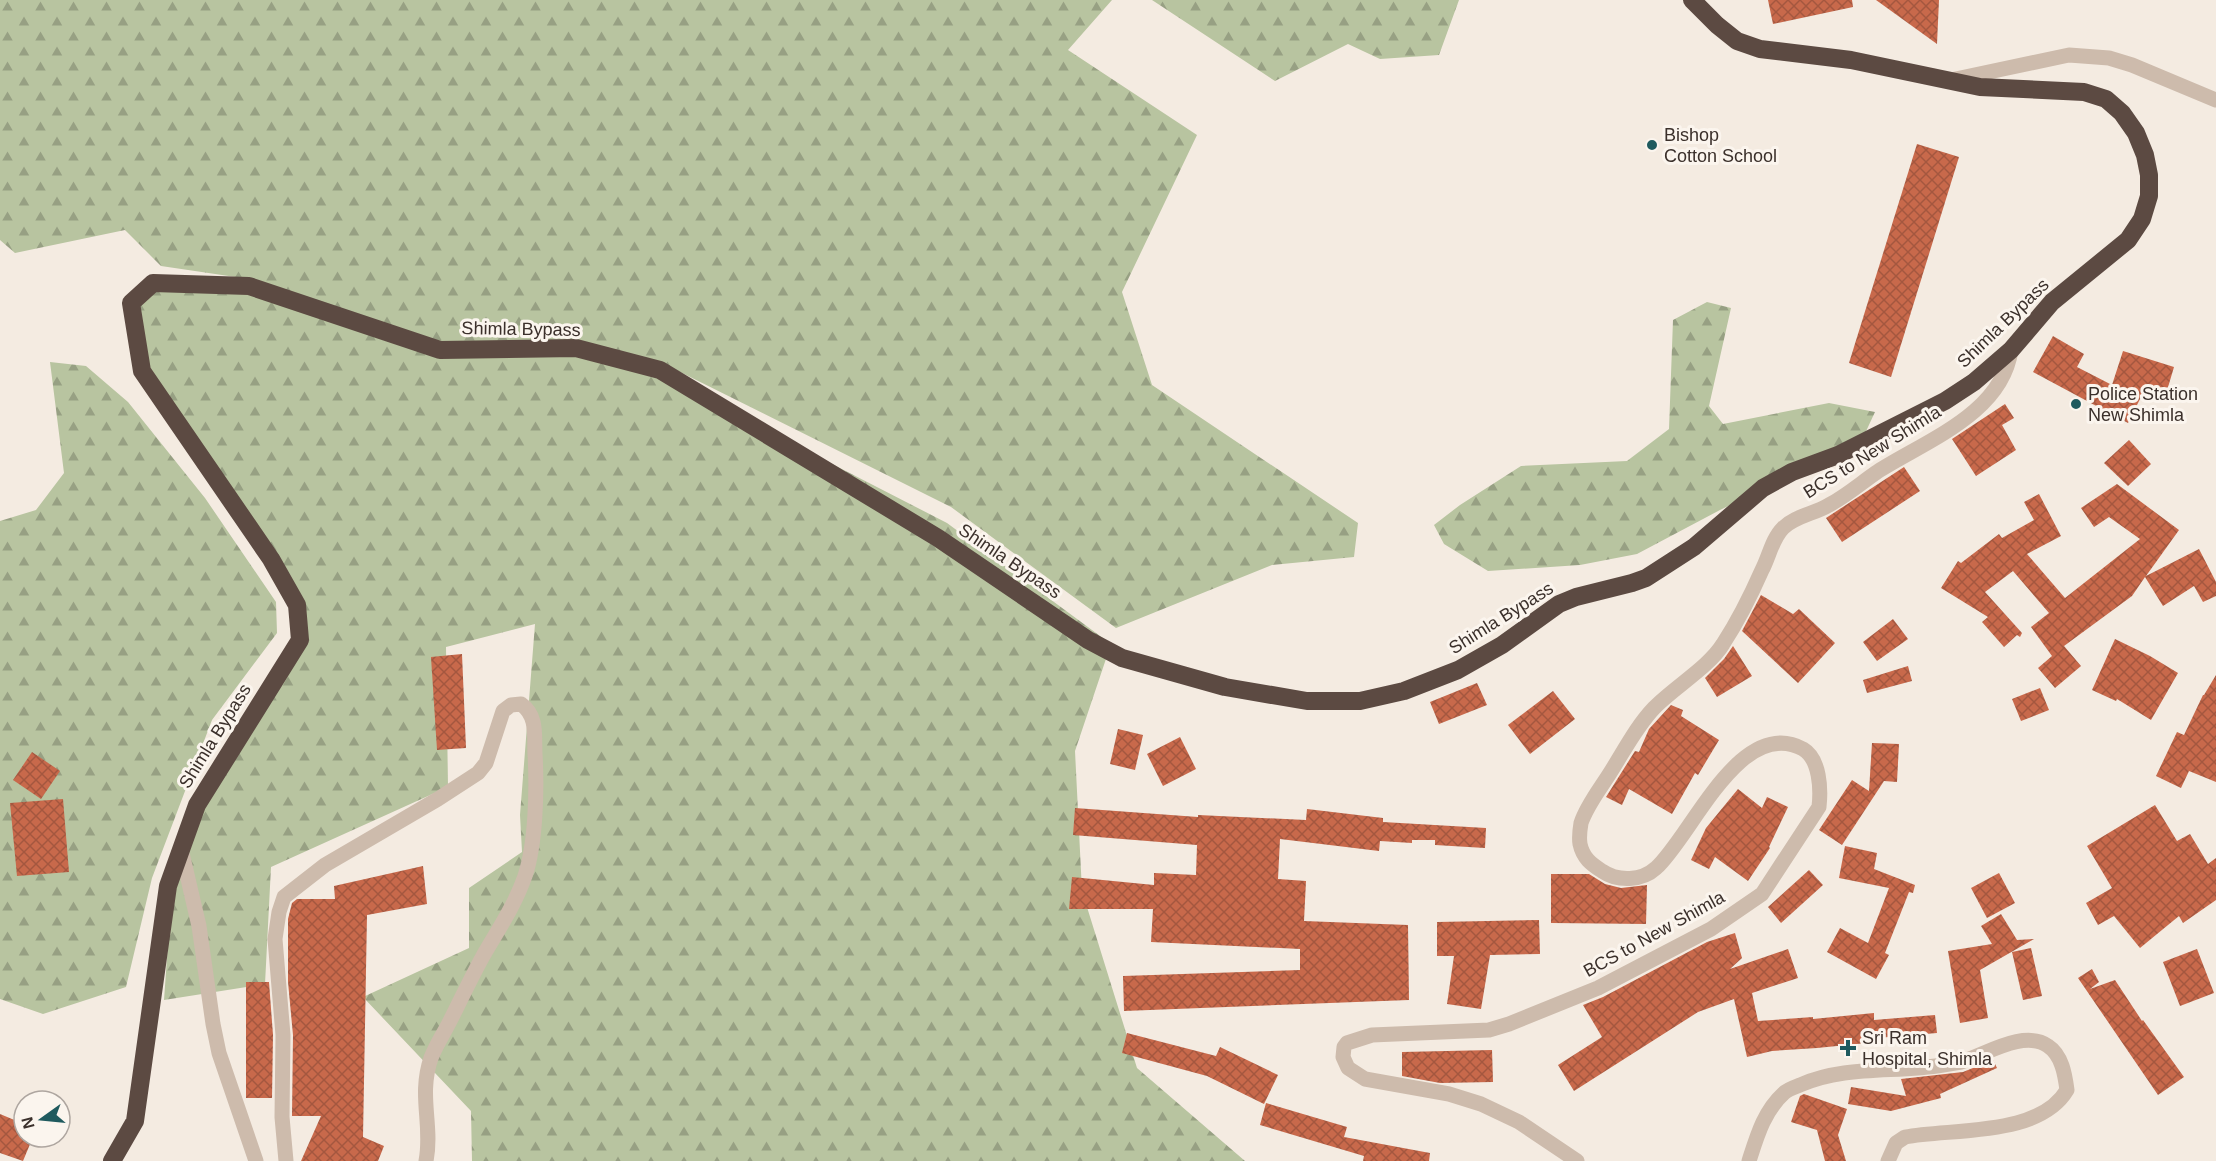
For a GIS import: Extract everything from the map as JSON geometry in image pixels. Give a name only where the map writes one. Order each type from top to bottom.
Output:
[{"type":"highway","name":"Shimla Bypass","points":[[112,1161],[135,1121],[168,886],[181,849],[197,805],[300,640],[297,605],[271,559],[142,371],[131,303],[153,283],[249,286],[440,350],[576,348],[660,370],[938,538],[1088,640],[1122,658],[1215,684],[1307,701],[1360,701],[1404,691],[1458,670],[1502,645],[1558,604],[1646,578],[1694,547],[1726,517],[1763,488],[1792,472],[1838,455],[1945,401],[1974,382],[2011,350],[2052,302],[2121,246],[2142,219],[2149,196],[2149,175],[2145,155],[2136,133],[2122,113],[2106,99],[2084,93],[2008,90],[1948,81],[1851,60],[1760,49],[1737,41],[1717,26],[1692,0]]},
{"type":"street","points":[[1948,81],[2069,55],[2109,58],[2132,65],[2216,100]]},
{"type":"street","name":"BCS to New Shimla","points":[[1577,1161],[1519,1122],[1481,1104],[1449,1094],[1365,1079],[1348,1068],[1343,1057],[1344,1047],[1347,1043],[1372,1035],[1489,1030],[1509,1024],[1598,988],[1710,929],[1762,894],[1819,807],[1821,790],[1816,768],[1806,751],[1791,745],[1771,744],[1742,760],[1720,783],[1667,856],[1653,870],[1637,878],[1618,879],[1588,862],[1579,842],[1581,824],[1589,807],[1642,722],[1655,707],[1710,660],[1722,645],[1749,598],[1781,530],[1793,520],[1830,505],[1876,472],[1972,413],[1988,399],[2000,383],[2008,367],[2011,350]]},
{"type":"street","points":[[286,1161],[282,1117],[283,1035],[274,939],[284,897],[325,865],[438,800],[483,769],[495,740],[502,711],[511,705],[521,704],[531,713],[534,721],[536,765],[534,828],[526,874],[508,914],[432,1055],[427,1071],[424,1100],[428,1136],[426,1161]]},
{"type":"street","points":[[181,849],[199,926],[219,1053],[256,1161]]},
{"type":"street","points":[[1749,1161],[1765,1115],[1785,1091],[1812,1079],[1838,1072],[1920,1069],[1961,1062],[2012,1042],[2025,1040],[2047,1045],[2058,1056],[2067,1090],[2061,1101],[2049,1110],[2019,1123],[2000,1127],[1905,1137],[1896,1143],[1888,1161]]},
{"type":"green space","points":[[0,0],[1112,0],[1068,50],[1197,135],[1122,292],[1152,385],[1358,523],[1354,557],[1272,565],[1116,628],[951,507],[662,363],[440,343],[249,279],[161,266],[125,230],[15,253],[0,240]]},
{"type":"green space","points":[[1152,0],[1459,0],[1439,55],[1380,59],[1348,44],[1275,81]]},
{"type":"green space","points":[[155,287],[250,291],[440,354],[577,353],[659,375],[947,523],[1111,644],[1075,751],[1082,891],[1137,1068],[1245,1161],[472,1161],[471,1111],[363,997],[469,948],[469,888],[522,852],[520,815],[535,624],[446,647],[448,787],[271,867],[265,984],[164,1000],[172,887],[202,807],[305,640],[302,602],[146,368],[137,303]]},
{"type":"green space","points":[[1707,302],[1731,308],[1709,406],[1723,424],[1829,403],[1875,412],[1861,442],[1720,510],[1637,554],[1580,565],[1488,571],[1444,544],[1434,525],[1460,505],[1521,466],[1627,461],[1669,429],[1673,320]]},
{"type":"green space","points":[[50,362],[86,366],[128,402],[205,498],[276,602],[277,633],[212,720],[152,878],[126,987],[43,1014],[0,999],[0,521],[36,510],[64,473]]},
{"type":"building","points":[[1768,0],[1852,0],[1853,7],[1773,24]]},
{"type":"building","points":[[1876,0],[1939,0],[1937,44]]},
{"type":"building","points":[[1917,144],[1959,157],[1891,377],[1849,363]]},
{"type":"building","points":[[2053,336],[2084,354],[2077,367],[2112,385],[2123,351],[2174,367],[2166,394],[2146,387],[2128,423],[2033,372]]},
{"type":"building","points":[[2005,404],[2014,418],[2002,425],[2016,450],[1976,476],[1952,439]]},
{"type":"building","points":[[2129,440],[2151,464],[2128,486],[2104,463]]},
{"type":"building","points":[[1904,467],[1920,491],[1842,542],[1826,518]]},
{"type":"building","points":[[2117,484],[2179,530],[2146,576],[2199,549],[2216,582],[2216,596],[2203,602],[2194,586],[2163,606],[2145,577],[2132,596],[2064,646],[2081,666],[2055,688],[2038,668],[2052,656],[2031,627],[2049,613],[2013,571],[1985,592],[2022,633],[2020,637],[2017,635],[2004,647],[1982,622],[1988,617],[1941,588],[1958,561],[1961,563],[1999,534],[2002,538],[2034,520],[2024,502],[2039,494],[2061,536],[2027,554],[2065,598],[2140,539],[2109,517],[2094,527],[2081,508]]},
{"type":"building","points":[[1761,595],[1793,614],[1799,609],[1835,643],[1798,683],[1742,631]]},
{"type":"building","points":[[1893,619],[1908,639],[1877,661],[1863,642]]},
{"type":"building","points":[[2115,639],[2178,673],[2151,720],[2117,699],[2116,701],[2092,690]]},
{"type":"building","points":[[1733,646],[1752,676],[1717,697],[1705,678]]},
{"type":"building","points":[[462,654],[466,748],[437,750],[431,657]]},
{"type":"building","points":[[1908,666],[1912,681],[1867,693],[1863,680]]},
{"type":"building","points":[[2216,675],[2216,782],[2189,771],[2181,788],[2156,776],[2177,732],[2184,735],[2203,695]]},
{"type":"building","points":[[1477,683],[1487,705],[1439,724],[1430,702]]},
{"type":"building","points":[[2040,688],[2049,710],[2021,721],[2012,699]]},
{"type":"building","points":[[1553,691],[1575,719],[1530,754],[1508,725]]},
{"type":"building","points":[[1671,705],[1683,710],[1681,716],[1719,740],[1698,775],[1695,773],[1672,814],[1629,789],[1622,805],[1606,797],[1635,751],[1639,752],[1649,729]]},
{"type":"building","points":[[1118,729],[1143,735],[1135,770],[1110,764]]},
{"type":"building","points":[[1180,737],[1196,769],[1163,786],[1147,754]]},
{"type":"building","points":[[1872,743],[1899,744],[1897,782],[1884,781],[1842,845],[1819,830],[1852,780],[1869,791]]},
{"type":"building","points":[[32,752],[60,771],[41,799],[13,780]]},
{"type":"building","points":[[1738,789],[1762,808],[1767,797],[1788,807],[1770,848],[1748,881],[1715,857],[1709,869],[1691,860],[1706,828]]},
{"type":"building","points":[[63,799],[69,872],[17,876],[10,803]]},
{"type":"building","points":[[2155,805],[2177,841],[2190,834],[2208,864],[2216,858],[2216,900],[2183,923],[2179,916],[2140,948],[2114,916],[2098,925],[2086,903],[2112,888],[2087,846]]},
{"type":"building","points":[[1075,808],[1198,817],[1198,815],[1306,820],[1307,809],[1383,818],[1383,822],[1486,828],[1485,848],[1435,845],[1435,840],[1412,840],[1412,843],[1380,841],[1379,851],[1280,839],[1278,879],[1306,881],[1304,921],[1408,925],[1409,1000],[1124,1011],[1123,976],[1300,970],[1300,949],[1151,942],[1153,909],[1069,909],[1072,877],[1154,885],[1154,873],[1196,875],[1197,845],[1073,835]]},
{"type":"building","points":[[1845,846],[1877,853],[1874,869],[1915,885],[1913,893],[1909,892],[1885,953],[1889,955],[1876,979],[1827,952],[1840,928],[1868,943],[1889,888],[1839,878]]},
{"type":"building","points":[[423,866],[427,904],[367,915],[363,1137],[384,1146],[378,1161],[301,1161],[321,1116],[292,1116],[293,1035],[288,982],[288,919],[292,903],[297,899],[335,899],[334,886]]},
{"type":"building","points":[[1809,870],[1823,885],[1781,923],[1768,907]]},
{"type":"building","points":[[1999,873],[2015,903],[1987,918],[1971,888]]},
{"type":"building","points":[[1551,874],[1589,874],[1605,884],[1621,888],[1647,885],[1646,924],[1551,923]]},
{"type":"building","points":[[2001,914],[2017,940],[2034,939],[1980,970],[1988,1018],[1960,1023],[1948,951],[1992,944],[1981,926]]},
{"type":"building","points":[[1539,920],[1540,954],[1490,955],[1481,1009],[1447,1004],[1454,956],[1437,956],[1437,922]]},
{"type":"building","points":[[1735,933],[1742,958],[1730,969],[1788,949],[1798,978],[1752,993],[1758,1021],[1874,1013],[1874,1020],[1935,1015],[1937,1033],[1877,1038],[1877,1042],[1772,1051],[1747,1057],[1734,999],[1698,1012],[1574,1091],[1558,1065],[1602,1037],[1583,1005],[1603,997],[1707,942]]},
{"type":"building","points":[[2031,948],[2042,996],[2023,1000],[2012,952]]},
{"type":"building","points":[[2197,949],[2214,993],[2180,1006],[2163,962]]},
{"type":"building","points":[[2092,969],[2099,982],[2090,989],[2115,980],[2184,1077],[2158,1095],[2078,978]]},
{"type":"building","points":[[246,982],[269,982],[273,1035],[272,1098],[246,1098]]},
{"type":"building","points":[[1127,1033],[1216,1056],[1220,1047],[1278,1075],[1264,1104],[1207,1076],[1122,1053]]},
{"type":"building","points":[[1492,1050],[1493,1082],[1440,1083],[1402,1076],[1402,1052]]},
{"type":"building","points":[[1993,1060],[1997,1068],[1940,1094],[1941,1098],[1891,1111],[1848,1104],[1851,1087],[1906,1096],[1901,1079],[1963,1072]]},
{"type":"building","points":[[1804,1094],[1847,1109],[1838,1135],[1846,1161],[1825,1161],[1817,1130],[1791,1122],[1800,1096]]},
{"type":"building","points":[[1266,1103],[1347,1127],[1344,1137],[1430,1153],[1429,1161],[1363,1161],[1364,1156],[1260,1125]]},
{"type":"building","points":[[0,1114],[12,1119],[12,1149],[28,1149],[23,1161],[0,1153]]},
{"type":"place","name":"Bishop Cotton School","points":[[1652,145]]},
{"type":"place","name":"Police Station New Shimla","points":[[2076,404]]},
{"type":"place","name":"Sri Ram Hospital, Shimla","points":[[1848,1048]]}]
